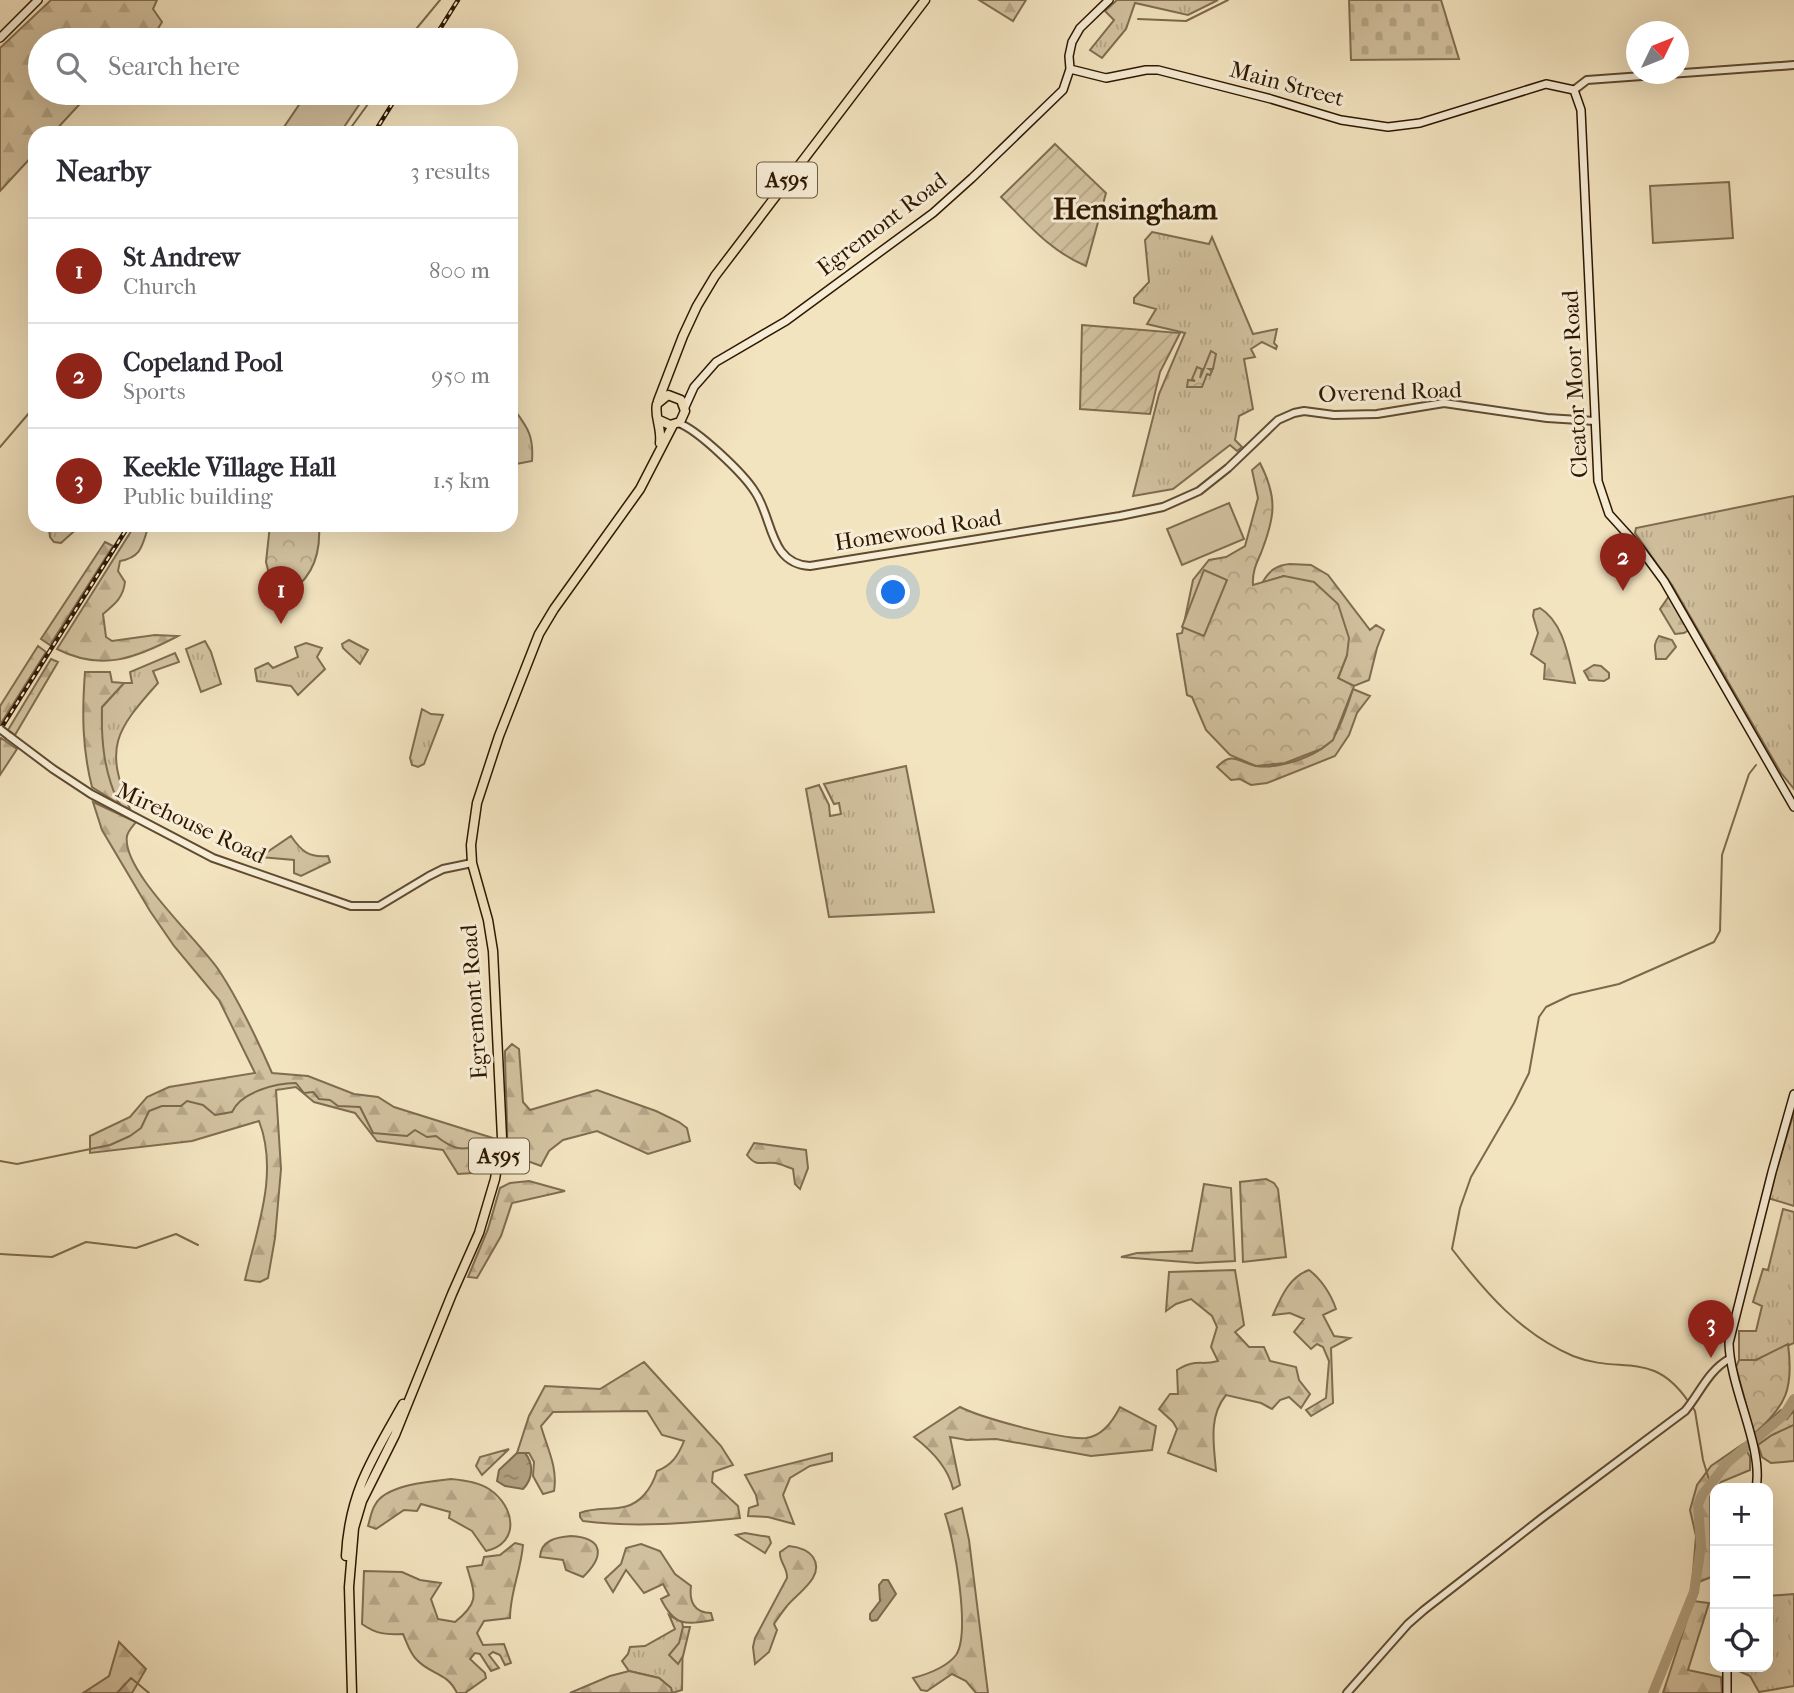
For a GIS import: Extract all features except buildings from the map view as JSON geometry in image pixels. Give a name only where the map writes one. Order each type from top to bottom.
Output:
[{"type":"highway","name":"A595","points":[[659,449],[661,437],[656,409],[697,306],[715,276],[925,0]]},
{"type":"highway","name":"A595","points":[[670,372],[674,396]]},
{"type":"highway","points":[[659,401],[663,397],[674,396],[685,409]]},
{"type":"highway","name":"A595","points":[[659,449],[675,424],[682,419],[685,409]]},
{"type":"highway","points":[[659,420],[668,425],[675,424]]},
{"type":"highway","name":"Egremont Road","points":[[352,1693],[346,1559],[351,1508],[358,1487],[418,1378],[479,1233],[495,1179],[502,1138],[493,951],[488,920],[472,863],[471,835],[477,803],[527,659],[554,609],[640,489],[659,449]]},
{"type":"main road","points":[[0,38],[38,0]]},
{"type":"main road","points":[[1070,69],[1072,42],[1080,29],[1109,0]]},
{"type":"main road","name":"Main Street","points":[[1070,69],[1106,78],[1146,70],[1158,71],[1271,99],[1322,115],[1388,127],[1420,123],[1548,84],[1574,90]]},
{"type":"main road","name":"Egremont Road","points":[[694,387],[716,362],[786,321],[954,196],[1063,90],[1070,69]]},
{"type":"main road","name":"Cleator Moor Road","points":[[1574,90],[1581,110],[1598,481],[1609,514],[1639,547],[1664,581],[1794,807]]},
{"type":"main road","points":[[674,396],[686,394],[694,387]]},
{"type":"main road","points":[[685,409],[694,387]]},
{"type":"main road","points":[[1756,1483],[1758,1468],[1729,1359],[1731,1331],[1794,1094]]},
{"type":"main road","points":[[1727,1672],[1727,1693]]},
{"type":"street","points":[[1574,90],[1587,80],[1794,65]]},
{"type":"street","name":"Overend Road","points":[[1211,483],[1278,420],[1304,411],[1334,415],[1377,414],[1444,403],[1547,418],[1595,421]]},
{"type":"street","points":[[685,409],[693,430]]},
{"type":"street","points":[[675,424],[693,430]]},
{"type":"street","name":"Homewood Road","points":[[693,430],[756,492],[780,551],[791,561],[805,566],[1120,516],[1163,507],[1187,498],[1211,483]]},
{"type":"street","name":"Mirehouse Road","points":[[0,729],[91,794],[231,866],[360,908],[379,906],[429,876],[472,863]]},
{"type":"street","points":[[1347,1693],[1408,1624],[1542,1518],[1685,1411],[1710,1374],[1718,1365],[1729,1359]]},
{"type":"green space","points":[[51,0],[157,0],[153,9],[162,22],[158,28],[28,28],[28,105],[79,105],[59,126],[28,126],[28,161],[0,191],[0,48]]},
{"type":"green space","points":[[979,0],[1026,0],[1013,21]]},
{"type":"green space","points":[[1117,0],[1218,0],[1188,15],[1135,3],[1126,29],[1102,58],[1090,50],[1114,20],[1105,11]]},
{"type":"green space","points":[[1349,0],[1441,0],[1459,59],[1351,60]]},
{"type":"green space","points":[[299,105],[359,105],[345,126],[285,126]]},
{"type":"green space","points":[[1055,144],[1106,193],[1086,266],[1050,245],[1001,197]]},
{"type":"green space","points":[[1729,182],[1733,238],[1653,243],[1650,186]]},
{"type":"green space","points":[[1152,232],[1209,244],[1212,237],[1253,334],[1277,329],[1274,343],[1277,346],[1276,349],[1262,342],[1251,349],[1255,357],[1244,359],[1253,409],[1239,416],[1235,440],[1242,447],[1237,451],[1230,445],[1173,489],[1133,496],[1159,394],[1185,333],[1147,324],[1156,309],[1134,303],[1134,298],[1149,282],[1145,240]]},
{"type":"green space","points":[[1082,325],[1180,333],[1160,372],[1150,414],[1080,409]]},
{"type":"green space","points":[[1211,351],[1216,354],[1213,369],[1209,369],[1212,371],[1210,375],[1207,374],[1202,387],[1187,387],[1188,380],[1195,381],[1192,379],[1197,367],[1202,369],[1200,378]]},
{"type":"green space","points":[[518,415],[528,430],[532,443],[532,461],[518,464]]},
{"type":"green space","points":[[1260,463],[1270,487],[1273,508],[1266,540],[1253,576],[1253,585],[1284,576],[1314,582],[1338,604],[1349,638],[1347,655],[1338,678],[1354,686],[1333,740],[1321,749],[1285,763],[1256,766],[1230,755],[1206,730],[1192,697],[1187,695],[1177,634],[1182,633],[1193,580],[1209,560],[1226,557],[1245,546],[1258,498],[1252,470]]},
{"type":"green space","points":[[1794,496],[1794,789],[1781,773],[1672,585],[1635,533],[1636,528]]},
{"type":"green space","points":[[1229,503],[1244,539],[1182,565],[1167,529]]},
{"type":"green space","points":[[49,532],[73,532],[61,543],[54,542]]},
{"type":"green space","points":[[131,532],[147,532],[137,553],[120,561],[118,571],[125,582],[124,588],[115,604],[103,614],[106,637],[112,641],[155,635],[178,636],[148,651],[104,661],[73,656],[57,649]]},
{"type":"green space","points":[[269,532],[319,532],[316,557],[308,575],[283,596],[274,594],[266,562]]},
{"type":"green space","points":[[105,542],[113,546],[50,645],[41,639]]},
{"type":"green space","points":[[1290,564],[1311,565],[1328,575],[1370,630],[1376,625],[1384,630],[1369,680],[1354,686],[1338,679],[1347,655],[1284,576],[1262,583],[1273,569]]},
{"type":"green space","points":[[1204,570],[1227,580],[1204,636],[1182,627]]},
{"type":"green space","points":[[1669,596],[1689,630],[1684,633],[1675,634],[1660,609]]},
{"type":"green space","points":[[1540,608],[1555,622],[1560,631],[1575,683],[1544,679],[1545,664],[1531,654],[1538,633],[1534,610]]},
{"type":"green space","points":[[1659,636],[1672,640],[1676,647],[1666,659],[1656,659],[1655,645]]},
{"type":"green space","points":[[349,640],[368,650],[360,664],[343,648],[342,644]]},
{"type":"green space","points":[[205,641],[221,684],[201,692],[186,649]]},
{"type":"green space","points":[[306,643],[322,648],[317,657],[325,669],[298,695],[291,686],[257,681],[255,669],[268,663],[273,668],[298,657],[295,647]]},
{"type":"green space","points":[[38,646],[46,652],[0,725],[0,706]]},
{"type":"green space","points":[[175,653],[179,662],[153,671],[158,683],[132,714],[118,741],[117,770],[130,809],[121,805],[109,785],[104,758],[102,707],[124,683],[132,683],[130,672]]},
{"type":"green space","points":[[51,659],[58,662],[15,735],[8,730]]},
{"type":"green space","points":[[1594,665],[1601,666],[1609,673],[1609,678],[1604,681],[1589,680],[1584,671]]},
{"type":"green space","points":[[85,672],[110,672],[112,682],[124,683],[102,707],[104,757],[119,804],[92,787],[84,730]]},
{"type":"green space","points":[[1353,689],[1370,696],[1357,713],[1349,735],[1335,756],[1267,783],[1251,785],[1240,779],[1231,780],[1217,767],[1232,758],[1256,766],[1266,766],[1288,763],[1311,755],[1335,735]]},
{"type":"green space","points":[[422,709],[431,714],[443,715],[424,764],[418,767],[412,765],[410,758]]},
{"type":"green space","points":[[1,738],[17,749],[0,775],[0,741]]},
{"type":"green space","points":[[906,766],[934,912],[829,917],[806,789],[819,785],[829,805],[830,816],[841,814],[839,803],[834,804],[824,784]]},
{"type":"green space","points":[[93,802],[136,822],[127,836],[128,851],[136,868],[220,972],[242,1009],[272,1073],[308,1076],[354,1094],[378,1097],[394,1107],[496,1139],[491,1172],[458,1174],[443,1150],[377,1141],[355,1113],[314,1102],[296,1087],[276,1090],[281,1169],[275,1238],[268,1278],[260,1282],[245,1280],[267,1180],[265,1141],[259,1121],[192,1141],[90,1153],[90,1136],[130,1117],[147,1097],[169,1087],[255,1073],[219,1000],[174,946],[150,911],[102,830]]},
{"type":"green space","points":[[291,836],[306,852],[316,856],[328,856],[330,862],[301,876],[294,873],[294,860],[260,857]]},
{"type":"green space","points":[[512,1044],[519,1049],[523,1102],[530,1110],[597,1090],[679,1122],[687,1128],[690,1141],[648,1154],[597,1131],[563,1140],[549,1151],[541,1166],[514,1156],[507,1152],[505,1063],[505,1051]]},
{"type":"green space","points":[[1794,1112],[1794,1206],[1768,1198]]},
{"type":"green space","points":[[754,1143],[806,1150],[808,1168],[800,1189],[795,1184],[793,1169],[775,1163],[757,1163],[747,1155]]},
{"type":"green space","points":[[1266,1179],[1278,1189],[1286,1257],[1243,1262],[1240,1182]]},
{"type":"green space","points":[[529,1181],[565,1191],[512,1203],[501,1236],[477,1278],[468,1277],[488,1229],[500,1188],[510,1183]]},
{"type":"green space","points":[[1204,1184],[1231,1188],[1235,1261],[1197,1263],[1121,1257],[1137,1253],[1192,1251]]},
{"type":"green space","points":[[1783,1209],[1794,1212],[1794,1343],[1756,1360],[1739,1360],[1739,1331],[1756,1331],[1762,1306],[1753,1302],[1763,1269],[1768,1270]]},
{"type":"green space","points":[[1235,1270],[1244,1325],[1235,1332],[1249,1347],[1264,1347],[1270,1361],[1296,1367],[1299,1380],[1310,1394],[1301,1408],[1289,1397],[1280,1400],[1272,1409],[1261,1403],[1226,1395],[1214,1422],[1216,1471],[1168,1453],[1177,1429],[1159,1409],[1170,1394],[1178,1394],[1177,1370],[1194,1363],[1218,1361],[1211,1347],[1217,1327],[1212,1316],[1191,1299],[1166,1311],[1169,1272]]},
{"type":"green space","points":[[1309,1270],[1321,1282],[1334,1303],[1336,1309],[1323,1315],[1334,1336],[1350,1338],[1331,1348],[1333,1403],[1311,1416],[1306,1410],[1326,1398],[1329,1361],[1323,1347],[1317,1344],[1311,1349],[1294,1332],[1304,1319],[1290,1313],[1273,1315],[1291,1283]]},
{"type":"green space","points":[[1788,1344],[1790,1373],[1785,1395],[1774,1414],[1754,1434],[1736,1367],[1739,1360],[1756,1360]]},
{"type":"green space","points":[[644,1362],[721,1446],[733,1465],[713,1472],[712,1482],[738,1506],[740,1518],[642,1524],[583,1521],[580,1513],[621,1508],[637,1501],[650,1487],[657,1471],[671,1463],[679,1451],[684,1441],[662,1435],[647,1411],[553,1412],[541,1426],[553,1466],[554,1491],[543,1494],[533,1476],[534,1462],[529,1453],[517,1453],[529,1416],[545,1386],[600,1389]]},
{"type":"green space","points":[[960,1407],[1022,1427],[1075,1438],[1098,1434],[1111,1422],[1120,1407],[1156,1426],[1152,1450],[1091,1456],[996,1439],[967,1440],[950,1437],[960,1485],[953,1489],[938,1460],[914,1437]]},
{"type":"green space","points":[[1781,1410],[1787,1419],[1794,1410],[1794,1425],[1758,1445],[1753,1435]]},
{"type":"green space","points":[[1794,1425],[1794,1461],[1771,1463],[1762,1457],[1758,1445]]},
{"type":"green space","points":[[1743,1444],[1750,1457],[1750,1470],[1720,1483],[1710,1483],[1710,1577],[1692,1585],[1696,1536],[1690,1510],[1697,1485],[1711,1466]]},
{"type":"green space","points":[[509,1449],[482,1475],[476,1466],[480,1457]]},
{"type":"green space","points":[[832,1453],[832,1461],[810,1466],[790,1478],[783,1495],[794,1524],[768,1517],[748,1516],[749,1508],[758,1505],[756,1495],[745,1475]]},
{"type":"green space","points":[[451,1479],[485,1487],[498,1496],[509,1514],[510,1523],[505,1540],[497,1547],[486,1551],[472,1531],[449,1518],[450,1512],[421,1504],[417,1511],[404,1510],[376,1529],[368,1526],[375,1505],[388,1493],[409,1485]]},
{"type":"green space","points":[[962,1508],[969,1540],[988,1693],[976,1693],[966,1681],[952,1674],[927,1691],[921,1690],[913,1678],[947,1664],[956,1655],[960,1644],[960,1586],[945,1514]]},
{"type":"green space","points":[[745,1533],[769,1537],[771,1543],[765,1553],[736,1535]]},
{"type":"green space","points":[[571,1536],[590,1540],[598,1550],[595,1562],[583,1577],[566,1570],[563,1560],[540,1557],[547,1543]]},
{"type":"green space","points":[[515,1543],[523,1545],[510,1618],[484,1621],[477,1633],[483,1645],[504,1644],[511,1663],[505,1665],[500,1655],[493,1652],[489,1655],[499,1668],[491,1671],[480,1654],[475,1653],[470,1659],[485,1673],[486,1678],[465,1693],[457,1693],[444,1677],[417,1660],[403,1634],[381,1633],[362,1624],[364,1571],[402,1572],[420,1580],[441,1583],[431,1599],[438,1619],[455,1622],[472,1603],[473,1591],[467,1567],[482,1565],[484,1557],[500,1555]]},
{"type":"green space","points":[[641,1544],[660,1551],[675,1574],[691,1586],[694,1605],[700,1611],[711,1613],[713,1620],[681,1622],[671,1614],[661,1599],[669,1595],[663,1584],[644,1593],[626,1570],[613,1592],[605,1579],[621,1564],[626,1548]]},
{"type":"green space","points":[[789,1546],[802,1549],[811,1555],[816,1571],[774,1624],[777,1630],[769,1652],[755,1664],[755,1638],[787,1578],[780,1552]]},
{"type":"green space","points":[[1794,1594],[1794,1686],[1759,1692],[1750,1676],[1741,1672],[1773,1672],[1773,1596]]},
{"type":"green space","points":[[1693,1601],[1709,1603],[1688,1670],[1721,1677],[1722,1693],[1663,1693]]},
{"type":"green space","points":[[669,1615],[682,1622],[683,1627],[682,1690],[672,1693],[671,1688],[659,1678],[629,1671],[622,1661],[630,1647],[645,1646],[675,1629]]},
{"type":"green space","points":[[683,1627],[690,1627],[683,1656],[678,1664],[669,1655],[679,1643]]},
{"type":"green space","points":[[119,1642],[146,1669],[132,1693],[83,1693],[109,1676]]},
{"type":"green space","points":[[629,1671],[659,1678],[671,1688],[672,1693],[570,1693],[610,1676]]},
{"type":"water","points":[[517,1453],[525,1453],[531,1467],[529,1481],[523,1489],[505,1486],[497,1481],[499,1470]]},
{"type":"water","points":[[883,1580],[888,1580],[896,1594],[877,1620],[872,1621],[870,1614],[880,1601],[879,1585]]},
{"type":"waterway","points":[[417,28],[440,0]]},
{"type":"waterway","points":[[1138,19],[1186,21],[1228,0]]},
{"type":"waterway","points":[[352,126],[367,105]]},
{"type":"waterway","points":[[0,447],[28,414]]},
{"type":"waterway","points":[[1688,1401],[1675,1385],[1648,1369],[1590,1361],[1554,1347],[1505,1310],[1452,1249],[1460,1208],[1471,1177],[1529,1073],[1539,1017],[1546,1007],[1571,995],[1619,984],[1714,942],[1720,931],[1722,855],[1749,774],[1756,765]]},
{"type":"waterway","points":[[0,1161],[17,1164],[110,1145],[141,1128],[149,1111],[162,1106],[181,1106],[187,1101],[203,1105],[215,1115],[232,1112],[243,1099],[260,1090],[296,1083],[304,1093],[313,1092],[319,1099],[330,1100],[338,1106],[360,1107],[373,1133],[407,1136],[415,1130],[427,1137],[436,1136],[458,1148],[482,1145]]},
{"type":"waterway","points":[[0,1254],[52,1257],[86,1242],[136,1248],[176,1234],[198,1245]]},
{"type":"waterway","points":[[1653,1693],[1694,1592],[1701,1546],[1698,1505],[1702,1495],[1727,1463],[1784,1415],[1794,1399]]},
{"type":"waterway","points":[[1692,1406],[1710,1483]]},
{"type":"waterway","points":[[117,1693],[131,1678],[149,1693]]},
{"type":"railway","points":[[440,28],[458,0]]},
{"type":"railway","points":[[378,126],[392,105]]},
{"type":"railway","points":[[0,730],[125,532]]},
{"type":"place","name":"Copeland Pool","points":[[1623,591]]},
{"type":"place","name":"St Andrew","points":[[281,624]]},
{"type":"place","name":"Keekle Village Hall","points":[[1711,1358]]},
{"type":"district","name":"Hensingham","points":[[1135,209]]}]
